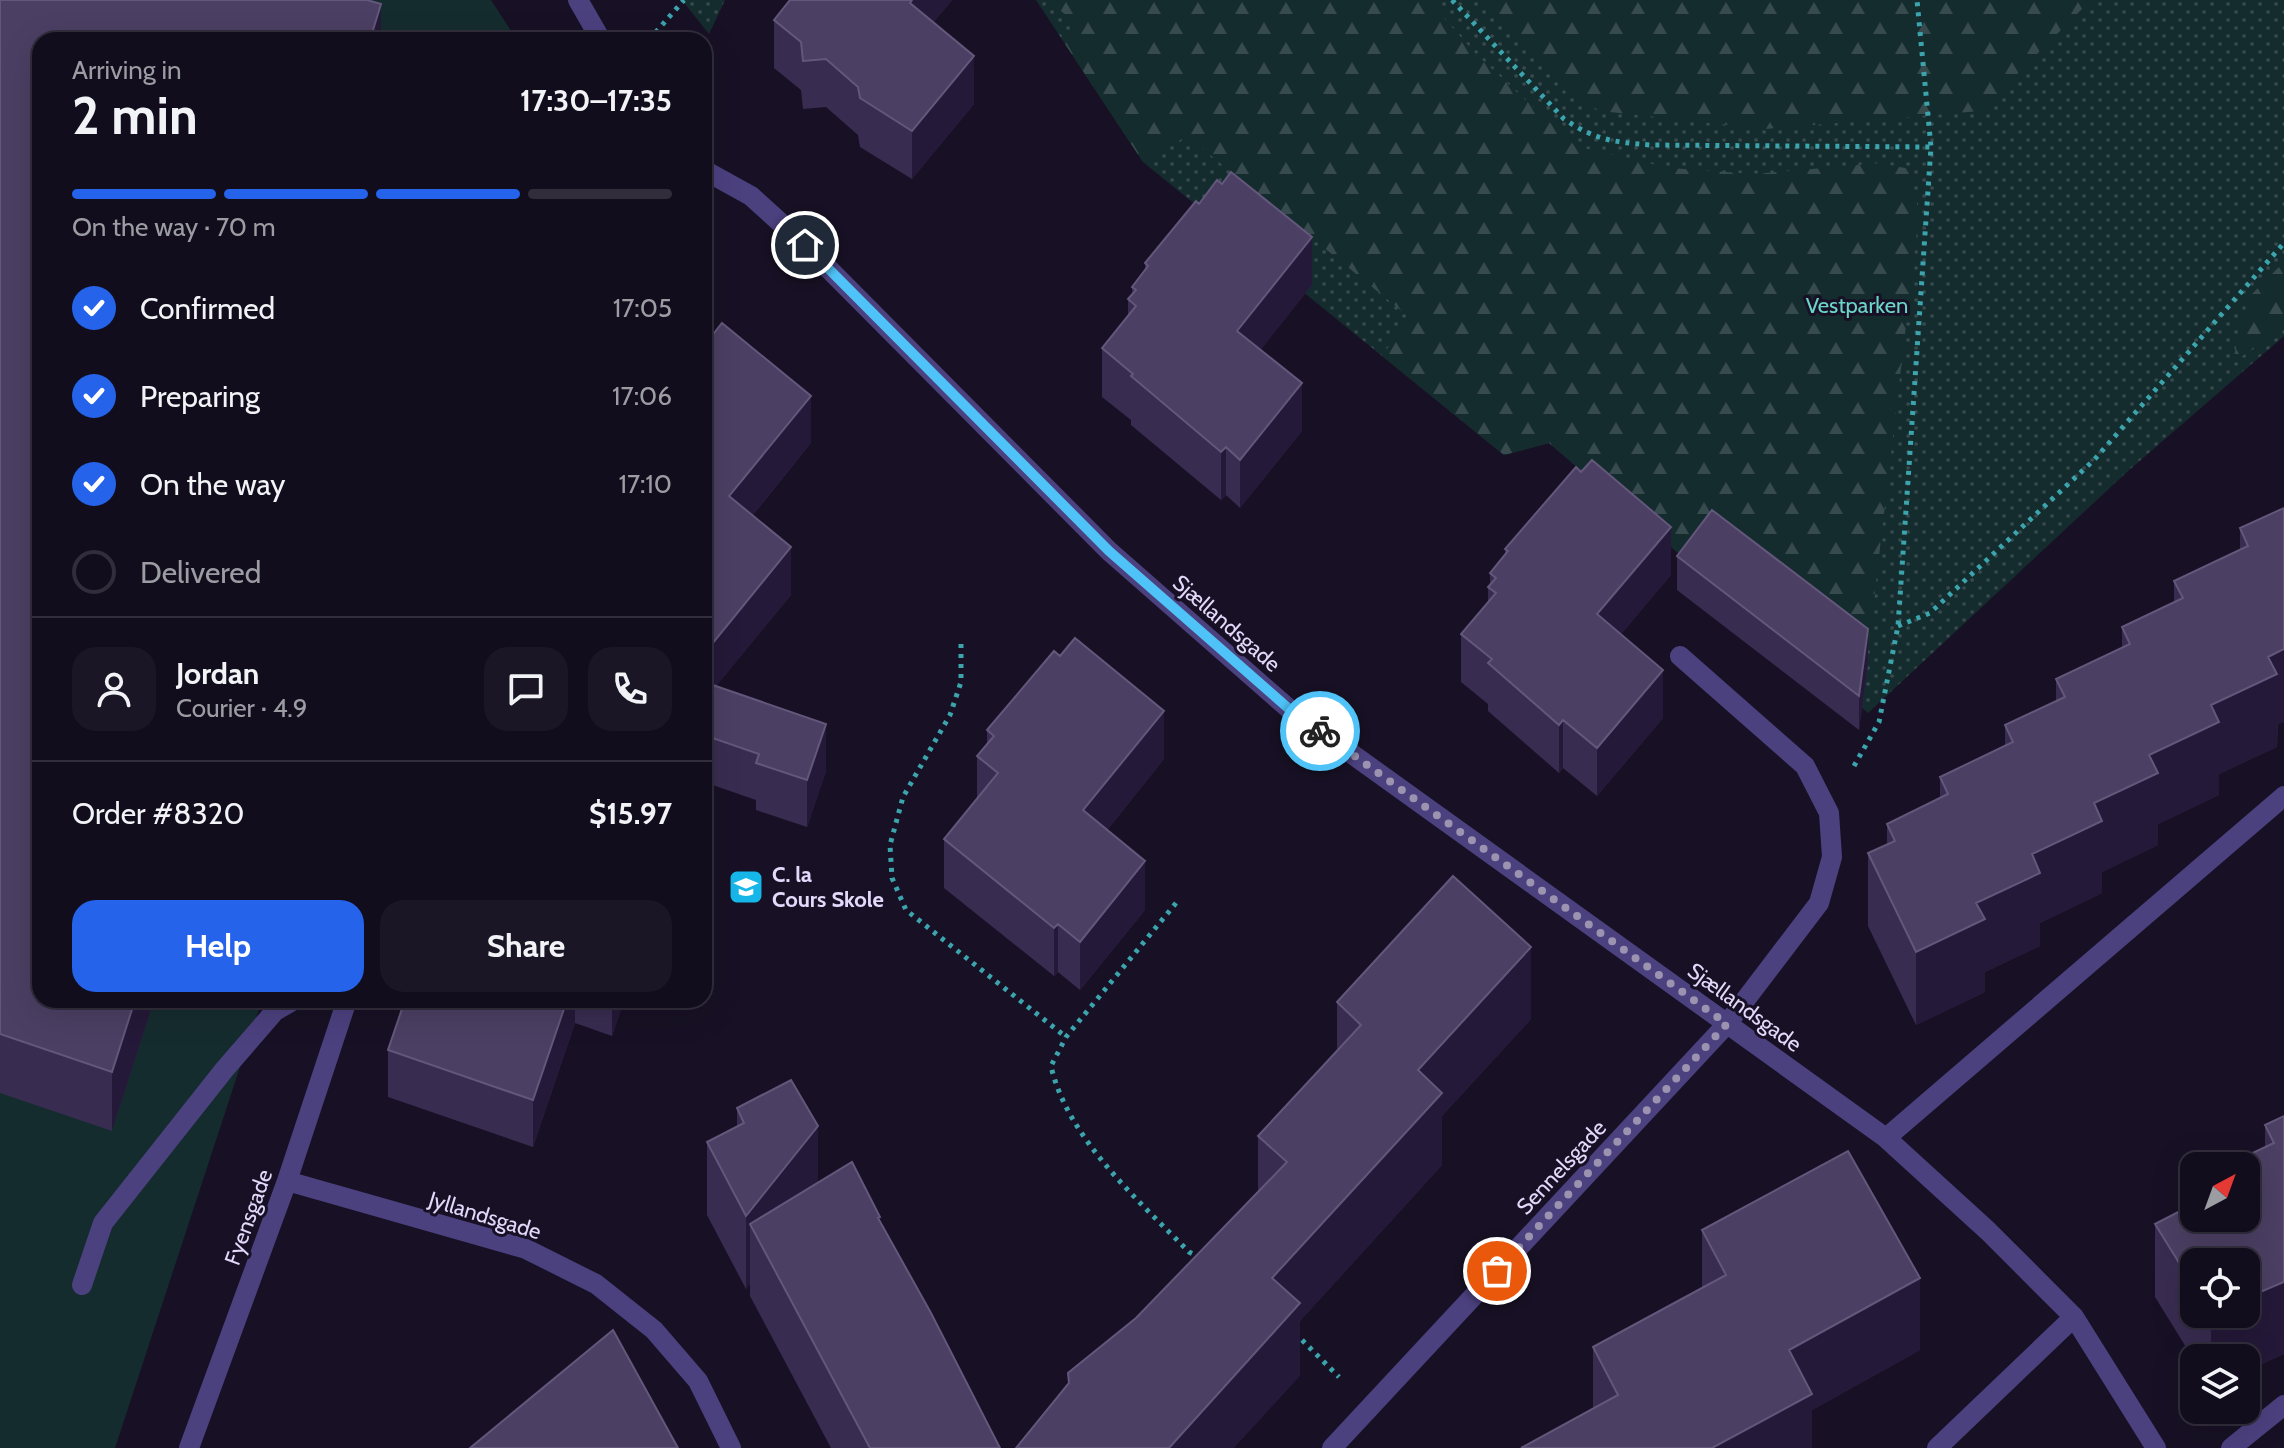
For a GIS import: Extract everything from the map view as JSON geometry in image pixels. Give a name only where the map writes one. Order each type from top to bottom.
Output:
[{"type":"street","points":[[578,0],[596,32]]},
{"type":"street","name":"Sjællandsgade","points":[[712,174],[751,196],[805,245],[1109,551],[1288,708],[1886,1138],[1988,1231],[2074,1317],[2156,1448]]},
{"type":"street","points":[[1680,656],[1805,766],[1829,813]]},
{"type":"street","points":[[1886,1138],[2284,796]]},
{"type":"street","name":"Sennelsgade","points":[[1332,1448],[1727,1024],[1819,903],[1832,857],[1829,813]]},
{"type":"street","points":[[82,1285],[103,1223],[224,1070],[280,1008]]},
{"type":"street","name":"Fyensgade","points":[[189,1448],[287,1181],[344,1008]]},
{"type":"street","name":"Jyllandsgade","points":[[287,1181],[526,1249],[596,1284],[654,1330],[698,1381],[731,1448]]},
{"type":"street","points":[[1937,1448],[2074,1317]]},
{"type":"street","points":[[2231,1448],[2284,1405]]},
{"type":"path","points":[[656,32],[684,0]]},
{"type":"path","points":[[1452,0],[1564,119],[1584,133],[1605,141],[1650,145],[1931,147]]},
{"type":"path","points":[[1829,813],[1879,722],[1898,626],[1931,147],[1917,0]]},
{"type":"path","points":[[1898,626],[1930,613],[2094,460],[2284,243]]},
{"type":"path","points":[[961,644],[961,682],[950,715],[903,797],[890,845],[892,878],[906,910],[1066,1037]]},
{"type":"path","points":[[1176,903],[1066,1037],[1051,1066],[1056,1088],[1103,1164],[1189,1252],[1202,1259]]},
{"type":"path","points":[[1293,1331],[1371,1406]]},
{"type":"green space","points":[[0,0],[491,0],[512,32],[32,32],[32,1008],[259,1008],[115,1448],[0,1448]]},
{"type":"green space","points":[[682,0],[725,0],[707,32]]},
{"type":"green space","name":"Vestparken","points":[[1036,0],[2284,0],[2284,336],[2128,471],[1868,713],[1549,443],[1504,455],[1143,162]]},
{"type":"green space","points":[[1047,0],[1428,0],[1475,53],[1575,146],[1670,168],[1754,174],[1880,163],[1910,169],[1919,214],[1867,659],[1711,581],[1549,443],[1504,455],[1382,356],[1409,317],[1187,136],[1143,162],[1065,44],[1081,27]]},
{"type":"green space","points":[[1480,0],[2087,0],[2086,5],[1980,111],[1765,129],[1601,111],[1570,96]]},
{"type":"green space","points":[[2284,262],[2284,324],[2232,364],[2248,298]]},
{"type":"building","points":[[0,0],[367,0],[381,4],[372,32],[32,32],[32,1008],[132,1008],[112,1072],[0,1034]]},
{"type":"building","points":[[790,0],[912,0],[910,3],[974,56],[912,131],[860,98],[858,87],[826,59],[803,61],[801,42],[774,20]]},
{"type":"building","points":[[1231,172],[1312,237],[1237,331],[1302,383],[1240,460],[1226,447],[1221,452],[1102,348],[1136,306],[1128,299],[1136,290],[1132,287],[1148,266],[1145,263],[1196,201],[1199,204],[1217,180],[1222,184]]},
{"type":"building","points":[[722,323],[811,396],[729,496],[791,547],[712,644],[712,336]]},
{"type":"building","points":[[1592,460],[1671,527],[1597,614],[1663,670],[1597,748],[1563,720],[1559,725],[1488,663],[1492,659],[1461,634],[1496,593],[1488,587],[1496,578],[1490,573],[1508,551],[1505,549],[1576,467],[1581,472]]},
{"type":"building","points":[[2284,508],[2284,649],[2268,657],[2277,674],[2211,705],[2219,722],[2149,755],[2158,773],[2094,803],[2102,821],[2032,854],[2040,873],[1976,903],[1985,919],[1916,952],[1868,853],[1895,841],[1887,824],[1948,794],[1940,777],[2013,742],[2005,725],[2065,697],[2056,679],[2130,644],[2122,627],[2183,598],[2174,581],[2248,546],[2240,528]]},
{"type":"building","points":[[1712,510],[1868,629],[1859,696],[1677,556]]},
{"type":"building","points":[[1075,638],[1164,711],[1083,810],[1145,861],[1080,942],[1058,924],[1054,928],[944,839],[998,773],[977,756],[994,736],[987,730],[1054,651],[1060,656]]},
{"type":"building","points":[[712,685],[826,724],[807,780],[756,763],[759,754],[712,738]]},
{"type":"building","points":[[1453,876],[1531,947],[1418,1070],[1442,1093],[1272,1278],[1300,1303],[1169,1448],[1016,1448],[1069,1383],[1068,1373],[1136,1318],[1287,1162],[1258,1136],[1361,1025],[1337,1002]]},
{"type":"building","points":[[402,1008],[564,1008],[533,1100],[388,1050]]},
{"type":"building","points":[[791,1080],[818,1126],[746,1216],[707,1142],[744,1123],[737,1108]]},
{"type":"building","points":[[2284,1116],[2284,1282],[2260,1292],[2260,1248],[2180,1248],[2180,1264],[2155,1224],[2180,1211],[2180,1232],[2260,1232],[2260,1152],[2255,1152],[2274,1143],[2265,1125]]},
{"type":"building","points":[[1848,1151],[1920,1278],[1789,1350],[1812,1394],[1712,1448],[1521,1448],[1618,1395],[1593,1347],[1726,1275],[1702,1230]]},
{"type":"building","points":[[852,1162],[878,1218],[1000,1448],[870,1448],[750,1224]]},
{"type":"building","points":[[613,1330],[678,1448],[470,1448]]},
{"type":"way so far","points":[[1320,731],[1727,1024],[1497,1271]]},
{"type":"place","name":"C. la Cours Skole","points":[[746,887]]},
{"type":"route","points":[[805,245],[1109,551],[1288,708],[1320,731]]}]
